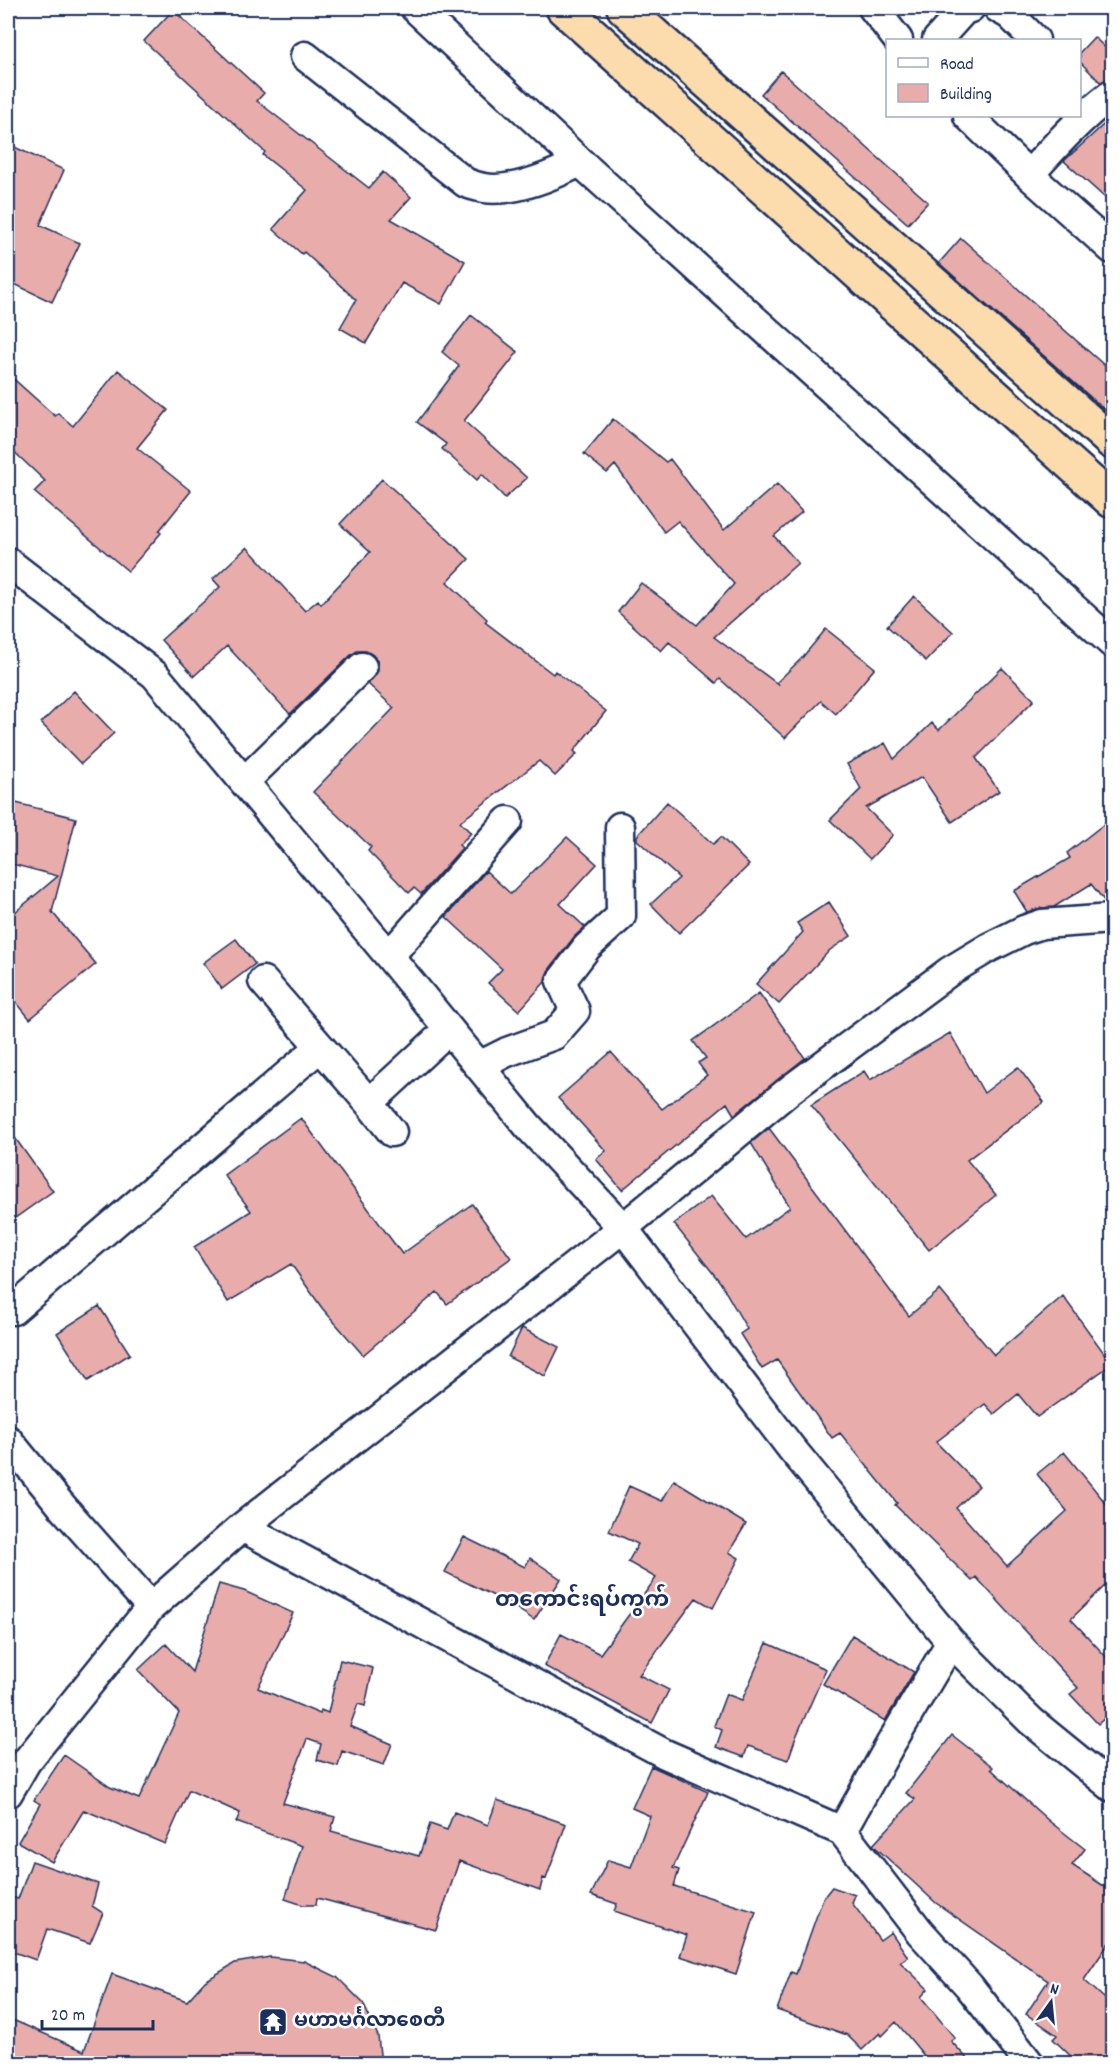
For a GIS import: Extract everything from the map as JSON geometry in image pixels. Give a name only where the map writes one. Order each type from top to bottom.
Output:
[{"type":"highway","points":[[562,8],[1113,501]]},
{"type":"highway","points":[[624,8],[1113,442]]},
{"type":"street","points":[[415,8],[580,162],[1113,643]]},
{"type":"street","points":[[873,8],[896,39]]},
{"type":"street","points":[[938,39],[964,10],[970,8]]},
{"type":"street","points":[[998,8],[1010,15],[1034,39]]},
{"type":"street","points":[[305,56],[466,183],[485,189],[507,188],[550,176],[580,162]]},
{"type":"street","points":[[1081,114],[1097,95]]},
{"type":"street","points":[[969,117],[1113,249]]},
{"type":"street","points":[[1029,174],[1079,117]]},
{"type":"street","points":[[8,562],[155,675],[528,1126],[623,1228],[791,1448],[951,1642],[1031,1721],[1113,1787]]},
{"type":"street","points":[[244,782],[363,667]]},
{"type":"street","points":[[389,956],[508,821]]},
{"type":"street","points":[[479,1066],[507,1052],[554,1035],[576,1011],[561,981],[587,947],[621,916],[620,827]]},
{"type":"street","points":[[8,1793],[17,1755],[151,1607],[242,1527],[623,1228],[791,1089],[950,970],[987,948],[1042,924],[1113,919]]},
{"type":"street","points":[[262,981],[392,1132]]},
{"type":"street","points":[[369,1103],[448,1030]]},
{"type":"street","points":[[13,1310],[320,1047]]},
{"type":"street","points":[[8,1440],[61,1505],[151,1607]]},
{"type":"street","points":[[242,1527],[665,1754],[842,1831],[920,1932],[969,1986],[1030,2064]]},
{"type":"street","points":[[842,1831],[951,1642]]},
{"type":"building","points":[[173,10],[264,93],[257,101],[369,188],[383,172],[411,197],[391,219],[465,261],[441,304],[402,283],[366,343],[340,328],[356,300],[304,252],[302,254],[273,229],[307,190],[263,155],[265,152],[144,41]]},
{"type":"building","points":[[1094,37],[1113,55],[1113,78],[1100,82],[1081,63],[1081,51]]},
{"type":"building","points":[[781,71],[928,202],[908,224],[761,94]]},
{"type":"building","points":[[1113,116],[1113,205],[1064,161]]},
{"type":"building","points":[[8,144],[64,170],[40,225],[80,243],[52,302],[8,281]]},
{"type":"building","points":[[961,238],[1113,373],[1113,417],[939,263]]},
{"type":"building","points":[[471,315],[518,352],[464,421],[527,478],[505,498],[482,474],[477,480],[442,449],[446,444],[417,422],[459,366],[442,352]]},
{"type":"building","points":[[118,370],[168,410],[137,448],[191,491],[159,531],[161,533],[128,571],[34,492],[45,481],[8,446],[8,374],[55,416],[58,413],[73,426]]},
{"type":"building","points":[[613,419],[666,462],[670,459],[724,530],[777,484],[802,512],[774,536],[798,563],[714,637],[779,685],[777,682],[801,659],[826,629],[875,668],[836,714],[821,701],[785,738],[720,679],[716,683],[669,642],[661,651],[618,612],[641,583],[697,625],[734,584],[678,521],[664,532],[615,465],[607,473],[584,454]]},
{"type":"building","points":[[382,479],[469,559],[447,582],[487,619],[485,622],[553,674],[555,671],[606,711],[574,751],[577,754],[555,776],[539,761],[460,822],[471,833],[459,845],[462,848],[421,894],[414,888],[409,893],[368,851],[371,847],[313,792],[394,708],[368,684],[378,671],[378,662],[373,655],[366,651],[357,651],[351,655],[290,714],[227,646],[194,676],[161,640],[220,587],[213,579],[247,547],[305,611],[318,600],[321,604],[370,552],[340,524]]},
{"type":"building","points":[[914,596],[953,632],[926,661],[887,626]]},
{"type":"building","points":[[1002,668],[1034,700],[976,758],[999,791],[952,822],[922,777],[866,808],[893,835],[870,859],[830,820],[861,789],[847,764],[885,743],[894,759],[932,723],[939,730]]},
{"type":"building","points":[[74,691],[114,733],[81,764],[41,723]]},
{"type":"building","points":[[8,801],[76,818],[52,912],[96,964],[30,1019],[8,992],[8,918],[58,876],[8,863]]},
{"type":"building","points":[[667,802],[713,844],[721,837],[749,865],[679,933],[651,904],[679,878],[637,840],[637,836]]},
{"type":"building","points":[[1113,817],[1113,903],[1106,903],[1091,884],[1054,907],[1027,912],[1014,891],[1070,858],[1067,853]]},
{"type":"building","points":[[567,837],[597,864],[560,904],[585,927],[574,937],[548,971],[545,982],[519,1011],[488,983],[502,969],[446,917],[486,871],[511,894]]},
{"type":"building","points":[[829,902],[851,936],[830,950],[779,1004],[756,984],[803,932],[797,923]]},
{"type":"building","points":[[236,939],[255,964],[222,989],[203,963]]},
{"type":"building","points":[[759,993],[805,1058],[734,1115],[727,1103],[622,1190],[596,1159],[606,1151],[558,1098],[611,1052],[662,1109],[707,1075],[698,1063],[706,1058],[693,1041]]},
{"type":"building","points":[[950,1033],[984,1093],[1018,1067],[1044,1102],[967,1160],[996,1195],[929,1250],[811,1105],[864,1071],[870,1080]]},
{"type":"building","points":[[301,1118],[402,1254],[472,1204],[511,1258],[447,1304],[437,1292],[363,1355],[322,1308],[291,1264],[228,1302],[194,1247],[251,1211],[224,1175]]},
{"type":"building","points":[[8,1128],[53,1191],[8,1223]]},
{"type":"building","points":[[769,1128],[909,1316],[940,1290],[994,1355],[1063,1296],[1112,1364],[1037,1417],[1018,1394],[994,1414],[985,1404],[936,1442],[979,1486],[956,1508],[1007,1566],[1067,1511],[1037,1474],[1064,1452],[1113,1512],[1113,1578],[1071,1619],[1113,1664],[1113,1711],[1098,1724],[1070,1694],[1078,1688],[976,1577],[972,1581],[895,1505],[897,1503],[840,1433],[832,1438],[777,1360],[762,1369],[740,1334],[747,1329],[720,1282],[674,1224],[711,1196],[746,1239],[790,1207],[751,1143]]},
{"type":"building","points":[[99,1306],[130,1354],[88,1381],[57,1333]]},
{"type":"building","points":[[522,1328],[559,1347],[545,1376],[508,1357]]},
{"type":"building","points":[[674,1480],[746,1524],[729,1552],[739,1558],[713,1608],[696,1598],[639,1675],[669,1690],[652,1723],[544,1666],[561,1634],[600,1654],[656,1578],[628,1562],[638,1544],[609,1531],[629,1486],[662,1501]]},
{"type":"building","points":[[464,1537],[525,1567],[530,1558],[561,1579],[534,1620],[510,1604],[445,1572]]},
{"type":"building","points":[[219,1584],[244,1591],[293,1613],[258,1688],[320,1714],[321,1710],[328,1713],[340,1660],[373,1668],[365,1706],[358,1704],[350,1726],[392,1744],[384,1765],[342,1751],[338,1766],[317,1760],[321,1744],[307,1739],[283,1803],[335,1817],[331,1831],[419,1856],[430,1824],[447,1830],[454,1812],[488,1825],[497,1800],[566,1824],[540,1890],[459,1861],[436,1930],[317,1898],[316,1905],[303,1905],[285,1899],[302,1846],[236,1822],[240,1813],[189,1790],[165,1844],[84,1810],[52,1862],[18,1842],[40,1804],[34,1800],[64,1755],[110,1787],[139,1799],[179,1713],[138,1670],[166,1644],[192,1672]]},
{"type":"building","points":[[852,1635],[914,1672],[885,1721],[823,1684]]},
{"type":"building","points":[[767,1643],[826,1669],[788,1760],[748,1746],[744,1757],[716,1747],[722,1730],[714,1726],[726,1694],[742,1700]]},
{"type":"building","points":[[952,1735],[993,1767],[991,1769],[1049,1821],[1085,1849],[1072,1865],[1113,1892],[1113,1937],[1084,1980],[1113,2006],[1113,2064],[1079,2064],[1053,2039],[1057,2035],[1026,2014],[1048,1981],[936,1903],[873,1845],[915,1799],[906,1793]]},
{"type":"building","points":[[651,1766],[708,1792],[673,1868],[679,1870],[674,1886],[756,1912],[736,1974],[680,1956],[687,1935],[614,1911],[617,1904],[591,1895],[608,1860],[631,1867],[650,1816],[632,1808]]},
{"type":"building","points":[[32,1861],[98,1884],[92,1906],[103,1913],[90,1943],[47,1929],[36,1960],[8,1950],[8,1896],[18,1899]]},
{"type":"building","points":[[832,1887],[855,1895],[852,1903],[880,1940],[891,1932],[908,1957],[900,1962],[928,1989],[921,1997],[955,2038],[951,2041],[972,2064],[931,2064],[896,2022],[882,2036],[880,2033],[862,2050],[847,2035],[777,2010],[791,1972],[796,1974],[823,1898]]},
{"type":"building","name":"မဟာမင်္ဂလာစေတီ","points":[[270,1957],[304,1961],[337,1977],[363,2003],[378,2036],[381,2064],[8,2064],[8,2018],[84,2051],[112,1974],[187,2001],[205,1981],[235,1963]]},
{"type":"place","name":"မဟာမင်္ဂလာစေတီ","points":[[273,2022]]},
{"type":"district","name":"တကောင်းရပ်ကွက်","points":[[582,1601]]}]
